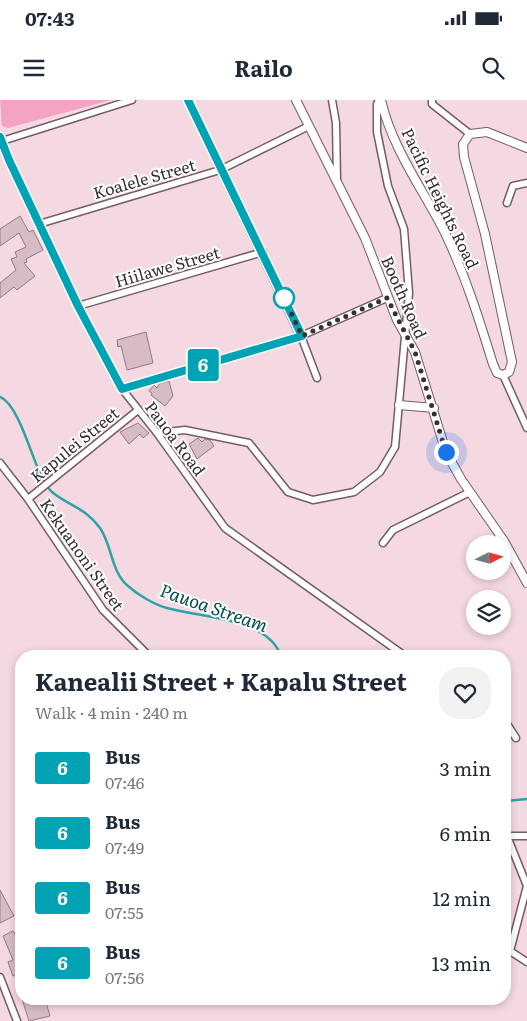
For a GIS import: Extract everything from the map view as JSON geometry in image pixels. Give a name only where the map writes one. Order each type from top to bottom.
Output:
[{"type":"street","points":[[1,139],[132,100]]},
{"type":"street","points":[[188,100],[220,170],[263,252],[302,336],[317,378]]},
{"type":"street","name":"Booth Road","points":[[296,100],[365,238],[387,298],[415,352],[434,408],[437,426],[446,452],[470,492],[500,535],[527,584]]},
{"type":"street","points":[[332,100],[336,123],[337,182]]},
{"type":"street","points":[[157,433],[185,430],[249,443],[288,492],[313,500],[354,492],[380,472],[394,447],[409,293],[404,230],[388,186],[377,132],[377,104],[380,100]]},
{"type":"street","name":"Pacific Heights Road","points":[[380,100],[404,159],[444,231],[463,273],[493,364],[497,373],[503,375],[510,372],[512,362],[485,234],[464,157],[463,144],[470,134]]},
{"type":"street","points":[[432,100],[432,104],[470,134],[486,132],[527,148]]},
{"type":"street","name":"Koalele Street","points":[[38,224],[220,170],[309,126]]},
{"type":"street","name":"Pauoa Road","points":[[1,139],[38,224],[78,306],[122,389],[157,433],[225,528],[397,650]]},
{"type":"street","points":[[0,164],[9,160]]},
{"type":"street","points":[[507,203],[513,186],[527,183]]},
{"type":"street","name":"Hiilawe Street","points":[[78,306],[263,252]]},
{"type":"street","points":[[122,389],[302,336],[387,298]]},
{"type":"street","points":[[503,375],[527,428]]},
{"type":"street","points":[[399,406],[434,408]]},
{"type":"street","name":"Kapulei Street","points":[[28,499],[138,410]]},
{"type":"street","name":"Kekuanoni Street","points":[[0,463],[28,499],[103,610],[143,650]]},
{"type":"street","points":[[383,543],[393,530],[470,492]]},
{"type":"street","points":[[511,730],[516,738]]},
{"type":"street","points":[[511,836],[527,836]]},
{"type":"street","points":[[511,848],[527,886],[511,947]]},
{"type":"street","points":[[511,952],[527,962]]},
{"type":"street","points":[[0,977],[18,1021]]},
{"type":"shaded area","points":[[0,100],[111,100],[8,128],[2,126]]},
{"type":"building","points":[[20,216],[29,232],[33,230],[43,250],[26,259],[27,262],[24,263],[35,276],[17,290],[14,287],[0,298],[0,283],[16,270],[11,259],[17,257],[15,252],[26,247],[19,233],[0,246],[0,229]]},
{"type":"building","points":[[146,332],[153,363],[127,370],[121,346],[118,347],[117,340]]},
{"type":"building","points":[[169,381],[173,396],[165,406],[151,395],[152,393],[149,391],[154,385],[157,388],[160,383]]},
{"type":"building","points":[[138,423],[149,433],[143,438],[140,434],[129,444],[120,432]]},
{"type":"building","points":[[198,438],[202,442],[205,439],[210,440],[214,446],[197,459],[189,444]]},
{"type":"building","points":[[0,890],[14,916],[0,923]]},
{"type":"building","points":[[13,931],[15,934],[15,975],[13,976],[8,962],[13,960],[3,936]]},
{"type":"building","points":[[24,1005],[47,1005],[50,1016],[29,1021]]},
{"type":"waterway","name":"Pauoa Stream","points":[[0,397],[13,409],[36,465],[47,486],[58,497],[95,521],[104,535],[118,573],[128,586],[162,607],[215,617],[248,626],[262,633],[274,643],[278,650]]},
{"type":"waterway","name":"Pauoa Stream","points":[[511,800],[527,799]]},
{"type":"bus line","name":"6","points":[[0,137],[38,224],[78,306],[122,389],[302,336],[263,252],[220,170],[188,100]]},
{"type":"route","points":[[284,298],[302,336],[387,298],[415,352],[422,370],[446,452]]}]
